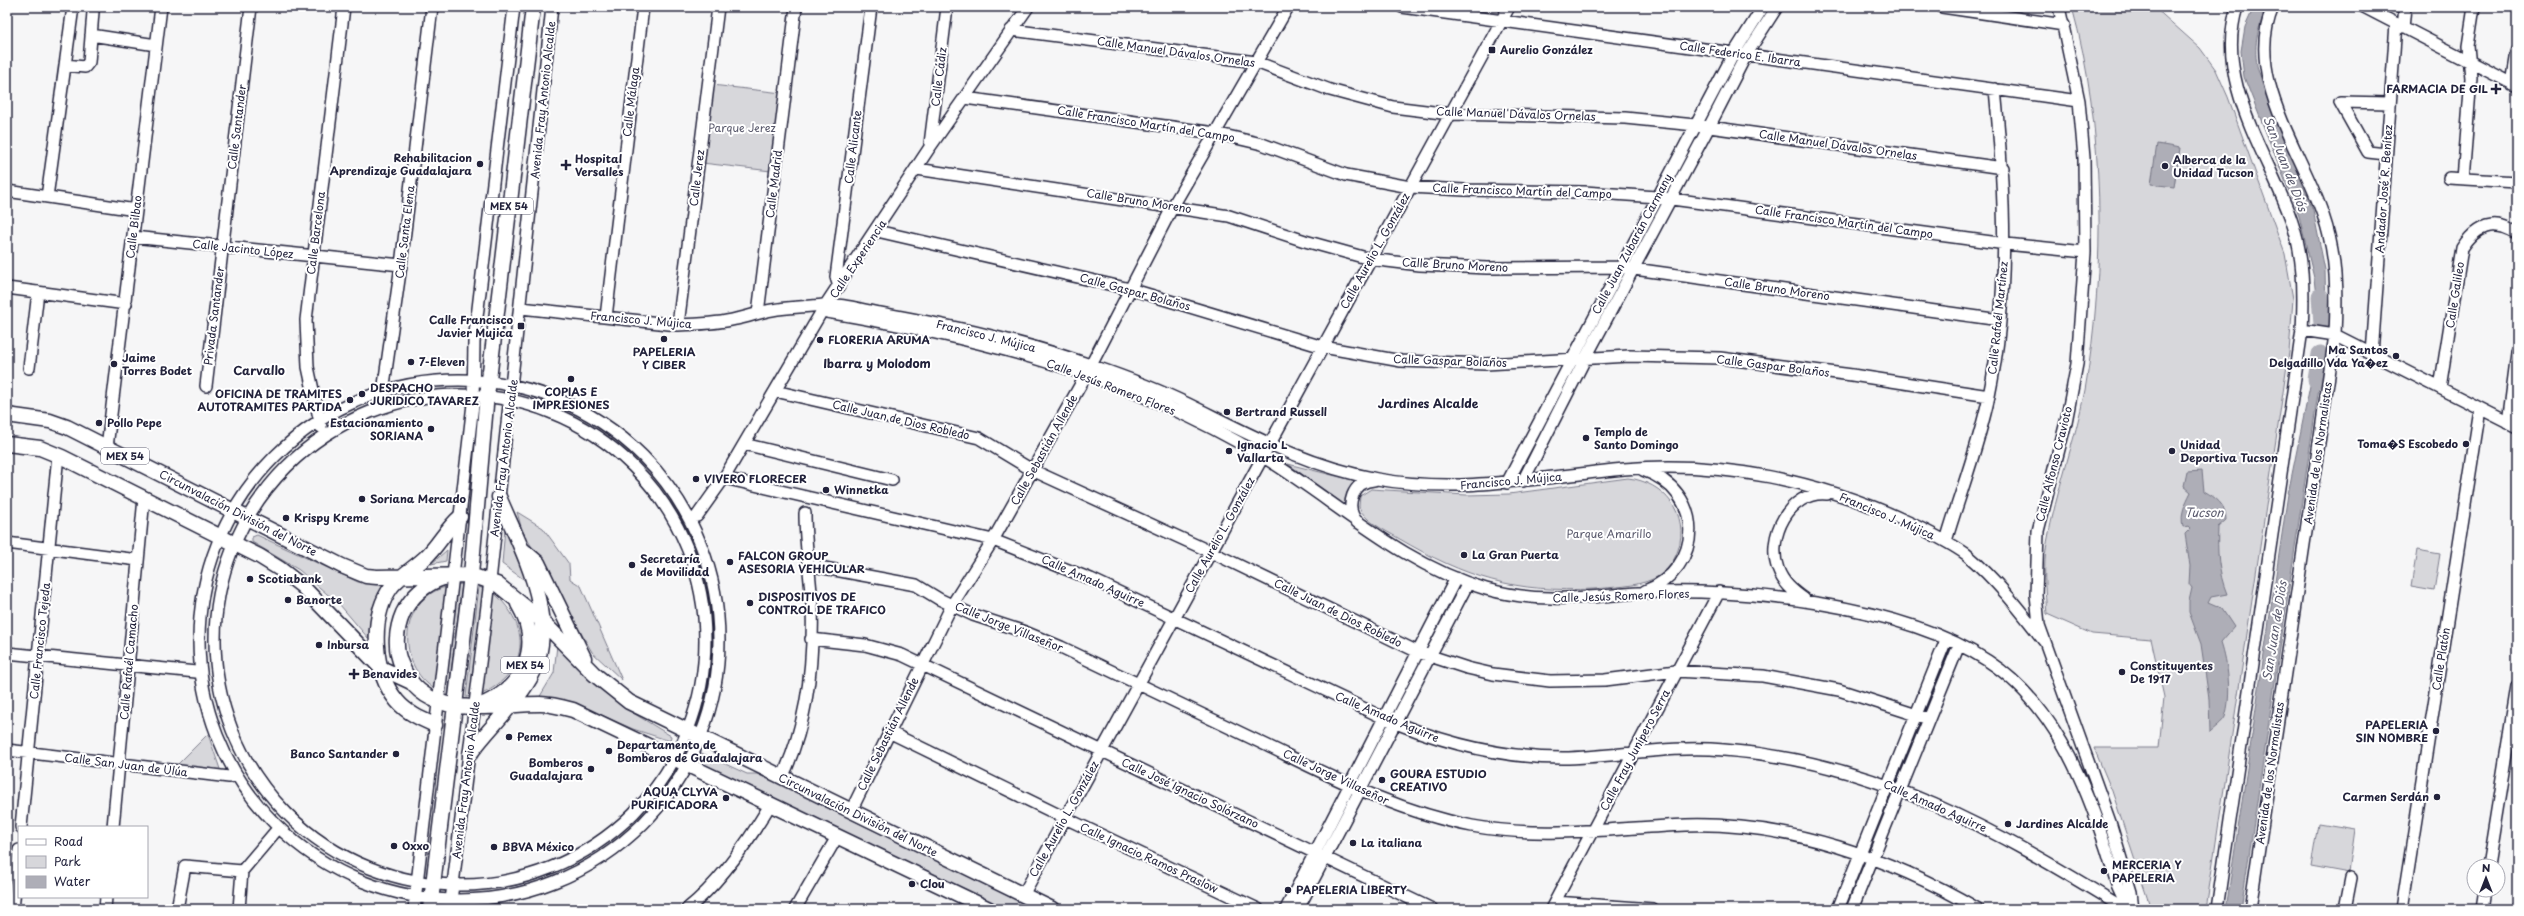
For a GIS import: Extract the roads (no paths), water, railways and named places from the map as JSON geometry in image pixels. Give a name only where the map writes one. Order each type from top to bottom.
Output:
[{"type":"main road","name":"Avenida Fray Antonio Alcalde","points":[[480,405],[481,388],[533,7]]},
{"type":"main road","name":"MEX 54","points":[[471,575],[480,405]]},
{"type":"main road","name":"Circunvalación División del Norte","points":[[7,415],[60,424],[366,576],[401,577],[471,575],[490,581],[507,591],[541,620],[590,669],[629,702],[1052,909]]},
{"type":"main road","name":"Circunvalación División del Norte","points":[[7,444],[40,448],[58,455],[231,542],[275,566],[302,586],[382,668],[411,682]]},
{"type":"main road","points":[[470,754],[510,706],[535,670],[541,647],[541,620],[538,590],[499,498]]},
{"type":"main road","points":[[436,725],[413,714],[398,702],[387,686],[378,648],[379,619],[386,596],[401,577],[433,550],[450,525],[460,517]]},
{"type":"main road","points":[[520,547],[538,563],[590,669]]},
{"type":"main road","name":"Circunvalación División del Norte","points":[[453,575],[427,585],[414,596],[400,620],[397,635],[397,651],[401,664],[411,682],[421,692],[438,702],[455,707],[475,708],[553,705],[573,710],[988,909]]},
{"type":"main road","points":[[430,909],[471,575]]},
{"type":"main road","name":"Circunvalación División del Norte","points":[[475,708],[502,694],[515,682],[528,657],[528,628],[525,615],[516,600]]},
{"type":"street","points":[[47,197],[73,7]]},
{"type":"street","points":[[66,65],[84,67],[87,65],[91,35],[92,7]]},
{"type":"street","name":"Calle Bilbao","points":[[107,447],[126,304],[161,7]]},
{"type":"street","name":"Calle Santander","points":[[223,247],[251,7]]},
{"type":"street","name":"Calle Barcelona","points":[[322,435],[306,345],[313,256],[344,7]]},
{"type":"street","name":"Calle Santa Elena","points":[[382,408],[382,393],[401,265],[432,7]]},
{"type":"street","name":"Avenida Fray Antonio Alcalde","points":[[481,388],[474,342],[514,7]]},
{"type":"street","name":"Avenida Fray Antonio Alcalde","points":[[450,909],[470,754],[512,392],[552,7]]},
{"type":"street","name":"Calle Málaga","points":[[606,317],[643,7]]},
{"type":"street","name":"Calle Jerez","points":[[678,325],[718,7]]},
{"type":"street","name":"Calle Madrid","points":[[758,313],[796,7]]},
{"type":"street","name":"Calle Alicante","points":[[839,287],[836,277],[870,7]]},
{"type":"street","name":"Calle Cádiz","points":[[930,147],[947,7]]},
{"type":"street","name":"Calle Sebastián Allende","points":[[851,811],[952,605],[993,540],[1089,370],[1173,206],[1288,7]]},
{"type":"street","name":"Calle Federico E. Ibarra","points":[[1402,7],[2079,101]]},
{"type":"street","name":"Calle Aurelio L. González","points":[[1023,895],[1509,7]]},
{"type":"street","name":"Calle Juan Zubarán Carmany","points":[[1507,483],[1695,125],[1734,53],[1763,7]]},
{"type":"street","name":"Calle Juan Zubarán Carmany","points":[[1523,481],[1632,269],[1746,55],[1776,7]]},
{"type":"street","points":[[1942,7],[2064,25]]},
{"type":"street","name":"Calle Alfonso Cravioto","points":[[2059,7],[2079,101],[2084,158],[2085,252],[2077,364],[2066,422],[2038,531],[2036,595],[2039,625],[2080,735],[2129,885],[2131,909]]},
{"type":"street","points":[[2217,909],[2302,330],[2304,290],[2301,257],[2291,220],[2236,89],[2232,58],[2237,7]]},
{"type":"street","points":[[2364,7],[2514,85],[2517,52]]},
{"type":"street","name":"Andador José R. Benítez","points":[[2372,354],[2390,103],[2399,26],[2405,7]]},
{"type":"street","points":[[2463,178],[2471,78],[2468,46],[2474,7]]},
{"type":"street","name":"Avenida de los Normalistas","points":[[2250,909],[2335,335],[2337,284],[2333,253],[2323,215],[2270,87],[2263,56],[2265,30],[2273,8]]},
{"type":"street","name":"Calle Experiencia","points":[[697,516],[724,478],[774,391],[825,308],[877,231],[930,147],[1024,10]]},
{"type":"street","name":"Calle Manuel Dávalos Ornelas","points":[[1011,30],[1256,62],[1330,90],[1393,107],[1450,114],[1604,117],[1695,125],[2003,168]]},
{"type":"street","points":[[91,35],[156,45]]},
{"type":"street","name":"Calle Rafaél Martínez","points":[[1946,541],[1989,396],[2000,320],[2006,244],[2003,168],[1995,89]]},
{"type":"street","name":"Calle Francisco Martín del Campo","points":[[965,98],[1215,133],[1262,144],[1346,175],[1410,187],[1464,190],[1584,192],[1670,198],[2006,244],[2085,252]]},
{"type":"street","points":[[2386,154],[2368,152],[2340,102],[2390,103]]},
{"type":"street","name":"Calle Bruno Moreno","points":[[917,169],[1173,206],[1229,216],[1305,241],[1370,259],[1420,265],[1488,268],[1620,267],[2000,320]]},
{"type":"street","points":[[2450,178],[2517,182]]},
{"type":"street","points":[[7,191],[136,210]]},
{"type":"street","name":"Calle Galileo","points":[[2440,388],[2462,248],[2470,235],[2486,226],[2500,225],[2517,233]]},
{"type":"street","name":"Calle Gaspar Bolaños","points":[[877,231],[1130,289],[1323,347],[1401,361],[1486,364],[1629,356],[1720,358],[1852,375],[1989,396]]},
{"type":"street","name":"Calle Jacinto López","points":[[133,238],[401,265]]},
{"type":"street","name":"Privada Santander","points":[[206,386],[223,247]]},
{"type":"street","points":[[7,288],[126,304]]},
{"type":"street","points":[[30,368],[38,292]]},
{"type":"street","name":"Francisco J. Mújica","points":[[520,308],[678,325],[721,322],[758,313],[825,308]]},
{"type":"street","name":"Calle Jesús Romero Flores","points":[[825,308],[1089,370],[1187,416],[1263,456],[1358,524],[1410,555],[1456,578],[1504,593],[1540,599],[1573,600],[1639,593],[1719,592],[1806,600],[1891,620],[1959,645],[2001,670],[2026,695],[2059,737],[2077,772],[2105,845],[2118,892],[2131,909]]},
{"type":"street","points":[[2302,330],[2335,335],[2512,425],[2517,353]]},
{"type":"street","name":"Francisco J. Mújica","points":[[1089,370],[1185,402],[1269,446],[1329,468],[1381,480],[1442,486],[1507,483],[1637,468],[1688,468],[1751,473],[1791,481],[1840,495],[1898,518],[1946,541],[1965,554],[1997,583],[2044,640]]},
{"type":"street","points":[[433,386],[481,388],[512,392],[570,405],[624,434],[641,447],[668,476],[697,516],[717,569],[723,628],[721,656],[714,691],[695,735],[674,758],[647,794],[625,819],[592,846],[561,862],[530,874],[495,880],[454,879],[418,875],[360,862],[326,847],[292,825],[273,808],[244,772],[233,755],[222,730],[210,670],[209,639],[214,610],[238,513],[267,469],[287,446],[320,420],[341,408],[382,393],[433,386]]},
{"type":"street","name":"Calle Juan de Dios Robledo","points":[[774,391],[979,438],[1032,470],[1211,552],[1423,654],[1493,674],[1550,681],[1604,680],[1676,672],[1763,676],[1839,690],[1929,719]]},
{"type":"street","points":[[417,403],[480,405],[510,407],[565,418],[602,436],[633,458],[661,485],[680,514],[694,540],[704,576],[710,628],[705,674],[682,728],[674,758],[645,818],[620,843],[594,862],[565,877],[531,888],[494,894],[432,893],[366,880],[318,861],[275,832],[253,810],[229,777],[210,736],[200,704],[196,672],[200,608],[213,565],[231,542],[252,520],[279,476],[322,435],[359,415],[382,408],[417,403]]},
{"type":"street","name":"Avenida Fray Antonio Alcalde","points":[[414,909],[460,517],[480,405]]},
{"type":"street","name":"Calle Platón","points":[[2402,909],[2480,409]]},
{"type":"street","points":[[744,444],[892,480]]},
{"type":"street","name":"Calle Francisco Tejeda","points":[[21,826],[50,549],[58,455]]},
{"type":"street","points":[[1637,468],[1652,473],[1671,487],[1686,509],[1690,530],[1687,553],[1674,573],[1656,587],[1639,593]]},
{"type":"street","name":"Calle Amado Aguirre","points":[[724,478],[993,540],[1084,576],[1389,720],[1449,743],[1513,755],[1564,758],[1684,749],[1759,753],[1835,768],[1888,784],[2019,845],[2125,909]]},
{"type":"street","points":[[1358,524],[1352,512],[1352,495],[1362,483],[1381,480]]},
{"type":"street","points":[[1806,600],[1792,591],[1779,571],[1775,556],[1777,532],[1785,516],[1807,496],[1818,493],[1840,495]]},
{"type":"street","name":"Calle Rafaél Camacho","points":[[113,826],[144,498]]},
{"type":"street","points":[[782,778],[795,747],[806,701],[810,669],[812,606],[805,513]]},
{"type":"street","points":[[7,543],[138,560]]},
{"type":"street","name":"Calle Jorge Villaseñor","points":[[808,565],[916,585],[952,605],[1025,632],[1354,787],[1412,810],[1472,826],[1525,832],[1592,832],[1686,825],[1743,828],[1812,840],[1860,854],[1922,880],[1978,909]]},
{"type":"street","points":[[1286,909],[1319,855],[1423,654],[1456,578]]},
{"type":"street","points":[[1423,654],[1468,582]]},
{"type":"street","name":"Calle Fray Junípero Serra","points":[[1553,905],[1719,592]]},
{"type":"street","name":"Calle José Ignacio Solórzano","points":[[811,639],[884,649],[922,664],[1432,909]]},
{"type":"street","points":[[1838,909],[1946,640]]},
{"type":"street","points":[[1852,909],[1959,645]]},
{"type":"street","points":[[7,653],[196,672]]},
{"type":"street","points":[[2489,858],[2517,686]]},
{"type":"street","name":"Calle Ignacio Ramos Praslow","points":[[890,732],[1065,818],[1258,909]]},
{"type":"street","points":[[2077,772],[2080,735]]},
{"type":"street","name":"Calle San Juan de Ulúa","points":[[7,750],[229,777],[244,772]]},
{"type":"street","points":[[687,909],[700,899],[735,857],[770,805]]},
{"type":"street","points":[[239,909],[242,871],[275,832]]},
{"type":"street","points":[[795,909],[837,837]]},
{"type":"street","points":[[1298,909],[1319,855]]},
{"type":"street","points":[[13,909],[18,860]]},
{"type":"street","points":[[177,909],[186,866],[242,871]]},
{"type":"street","points":[[2344,909],[2351,878]]},
{"type":"street","points":[[105,909],[106,898]]},
{"type":"street","points":[[2482,909],[2484,898]]},
{"type":"street","points":[[1553,905],[1653,909]]},
{"type":"water","points":[[2254,7],[2267,7],[2257,38],[2256,54],[2258,70],[2313,210],[2325,270],[2326,315],[2322,319],[2318,316],[2314,278],[2299,216],[2244,77],[2241,51],[2245,27]]},
{"type":"water","name":"Alberca de la Unidad Tucson","points":[[2157,144],[2180,148],[2174,187],[2151,184]]},
{"type":"water","points":[[2319,356],[2322,367],[2241,909],[2226,909],[2288,494],[2314,366]]},
{"type":"water","name":"Tucson","points":[[2202,471],[2204,491],[2220,502],[2226,514],[2226,520],[2218,527],[2218,544],[2220,569],[2227,594],[2211,597],[2208,603],[2222,609],[2234,627],[2221,642],[2226,659],[2229,689],[2225,717],[2210,732],[2209,699],[2201,644],[2189,612],[2189,601],[2192,588],[2189,584],[2190,566],[2185,534],[2191,528],[2189,526],[2183,527],[2182,522],[2184,509],[2191,492],[2184,486],[2187,472]]},
{"type":"waterway","name":"San Juan de Diós","points":[[2320,296],[2322,324]]},
{"type":"waterway","name":"San Juan de Diós","points":[[2316,380],[2320,354]]},
{"type":"place","name":"Aurelio González","points":[[1492,50]]},
{"type":"place","name":"FARMACIA DE GIL","points":[[2496,89]]},
{"type":"place","name":"Rehabilitacion Aprendizaje Guadalajara","points":[[480,164]]},
{"type":"place","name":"Hospital Versalles","points":[[566,165]]},
{"type":"place","name":"Alberca de la Unidad Tucson","points":[[2165,166]]},
{"type":"place","name":"Calle Francisco Javier Mujica","points":[[521,326]]},
{"type":"place","name":"PAPELERIA Y CIBER","points":[[664,339]]},
{"type":"place","name":"FLORERIA ARUMA","points":[[820,340]]},
{"type":"place","name":"Ma Santos Delgadillo Vda Ya�ez","points":[[2396,356]]},
{"type":"place","name":"7-Eleven","points":[[411,362]]},
{"type":"place","name":"Jaime Torres Bodet","points":[[114,364]]},
{"type":"place","name":"COPIAS E IMPRESIONES","points":[[571,379]]},
{"type":"place","name":"DESPACHO JURIDICO TAVAREZ","points":[[362,394]]},
{"type":"place","name":"OFICINA DE TRAMITES AUTOTRAMITES PARTIDA","points":[[350,400]]},
{"type":"place","name":"Bertrand Russell","points":[[1227,412]]},
{"type":"place","name":"Pollo Pepe","points":[[99,423]]},
{"type":"place","name":"Estacionamiento SORIANA","points":[[431,429]]},
{"type":"place","name":"Templo de Santo Domingo","points":[[1586,438]]},
{"type":"place","name":"Toma�S Escobedo","points":[[2466,444]]},
{"type":"place","name":"Ignacio L Vallarta","points":[[1229,451]]},
{"type":"place","name":"Unidad Deportiva Tucson","points":[[2172,451]]},
{"type":"place","name":"VIVERO FLORECER","points":[[696,479]]},
{"type":"place","name":"Winnetka","points":[[826,490]]},
{"type":"place","name":"Soriana Mercado","points":[[362,499]]},
{"type":"place","name":"Krispy Kreme","points":[[286,518]]},
{"type":"place","name":"La Gran Puerta","points":[[1464,555]]},
{"type":"place","name":"FALCON GROUP ASESORIA VEHICULAR","points":[[730,562]]},
{"type":"place","name":"Secretaría de Movilidad","points":[[632,565]]},
{"type":"place","name":"Scotiabank","points":[[250,579]]},
{"type":"place","name":"Banorte","points":[[288,600]]},
{"type":"place","name":"DISPOSITIVOS DE CONTROL DE TRAFICO","points":[[750,603]]},
{"type":"place","name":"Inbursa","points":[[319,645]]},
{"type":"place","name":"Constituyentes De 1917","points":[[2122,672]]},
{"type":"place","name":"Benavides","points":[[354,674]]},
{"type":"place","name":"PAPELERIA SIN NOMBRE","points":[[2436,731]]},
{"type":"place","name":"Pemex","points":[[509,737]]},
{"type":"place","name":"Departamento de Bomberos de Guadalajara","points":[[609,751]]},
{"type":"place","name":"Banco Santander","points":[[396,754]]},
{"type":"place","name":"Bomberos Guadalajara","points":[[591,769]]},
{"type":"place","name":"GOURA ESTUDIO CREATIVO","points":[[1382,780]]},
{"type":"place","name":"Carmen Serdán","points":[[2437,797]]},
{"type":"place","name":"AQUA CLYVA PURIFICADORA","points":[[726,798]]},
{"type":"place","name":"Jardines Alcalde","points":[[2008,824]]},
{"type":"place","name":"La italiana","points":[[1353,843]]},
{"type":"place","name":"Oxxo","points":[[394,846]]},
{"type":"place","name":"BBVA México","points":[[494,847]]},
{"type":"place","name":"MERCERIA Y PAPELERIA","points":[[2104,871]]},
{"type":"place","name":"Clou","points":[[912,884]]},
{"type":"place","name":"PAPELERIA LIBERTY","points":[[1288,890]]},
{"type":"district","name":"Ibarra y Molodom","points":[[877,364]]},
{"type":"district","name":"Carvallo","points":[[259,371]]},
{"type":"district","name":"Jardines Alcalde","points":[[1428,404]]},
{"type":"park label","name":"Parque Jerez","points":[[742,128]]},
{"type":"park label","name":"Parque Amarillo","points":[[1609,534]]}]
